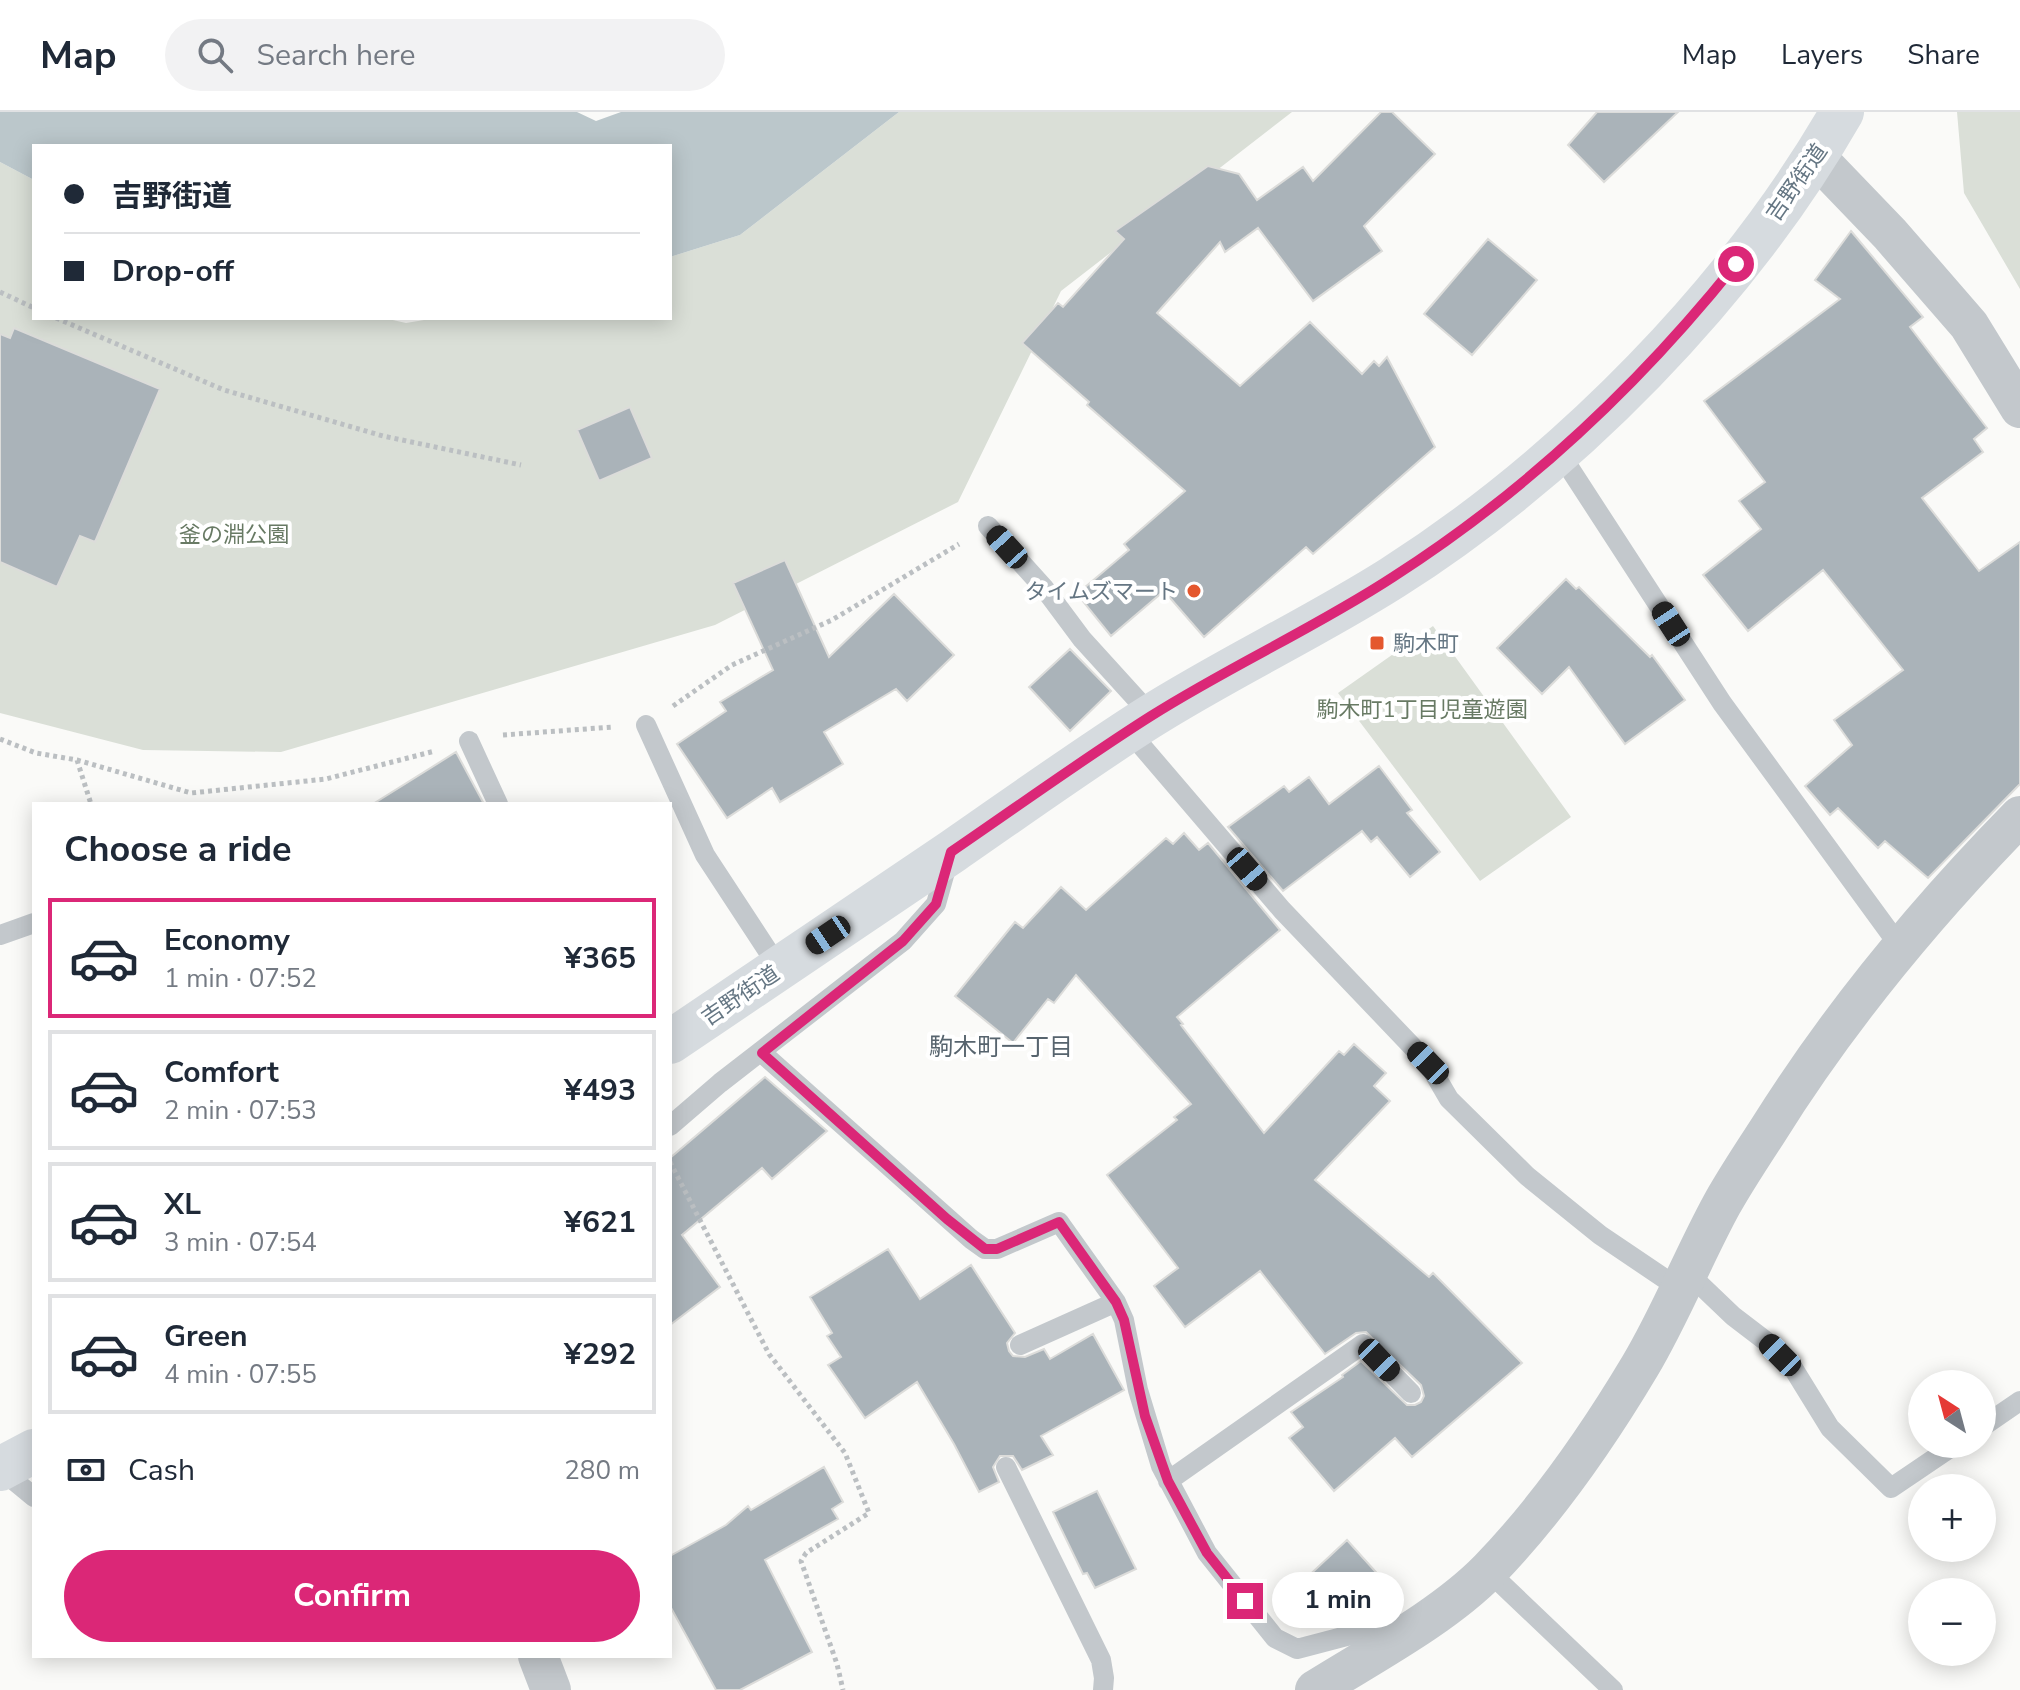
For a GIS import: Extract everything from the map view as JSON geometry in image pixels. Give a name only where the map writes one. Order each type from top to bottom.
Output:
[{"type":"highway","name":"吉野街道","points":[[672,1041],[1140,723],[1221,673],[1319,622],[1393,577],[1475,521],[1559,452],[1627,387],[1718,287],[1815,156],[1842,112]]},
{"type":"highway","points":[[0,1469],[32,1452]]},
{"type":"street","points":[[1815,156],[1890,234],[1969,325],[2020,408]]},
{"type":"street","points":[[1315,1690],[1455,1599],[1488,1571],[1546,1503],[1595,1439],[1641,1364],[1722,1204],[1812,1064],[1901,948],[2020,816]]},
{"type":"street","points":[[539,1658],[551,1690]]},
{"type":"lane","points":[[1559,452],[1722,703],[1901,948]]},
{"type":"lane","points":[[988,526],[1044,588],[1140,723],[1282,910],[1428,1063],[1449,1099],[1527,1176],[1600,1235],[1684,1281],[1767,1342],[1793,1368],[1830,1428],[1891,1488],[1935,1458]]},
{"type":"lane","points":[[646,725],[705,855],[779,968]]},
{"type":"lane","points":[[469,741],[497,802]]},
{"type":"lane","points":[[672,1124],[720,1083],[903,941],[936,904],[951,852]]},
{"type":"lane","points":[[0,935],[32,924]]},
{"type":"lane","points":[[762,1053],[985,1249],[997,1249],[1059,1222],[1116,1302],[1124,1320],[1153,1441],[1168,1481],[1207,1553],[1275,1638],[1297,1649],[1377,1628],[1395,1640]]},
{"type":"lane","points":[[1020,1345],[1116,1302]]},
{"type":"lane","points":[[1168,1481],[1363,1344],[1411,1393]]},
{"type":"lane","points":[[1996,1417],[2020,1401]]},
{"type":"lane","points":[[1006,1467],[1101,1660],[1103,1690]]},
{"type":"lane","points":[[0,1469],[32,1495]]},
{"type":"lane","points":[[1488,1571],[1613,1690]]},
{"type":"path","points":[[0,292],[32,307]]},
{"type":"path","points":[[61,320],[224,390],[383,436],[521,465]]},
{"type":"path","points":[[0,739],[36,753],[77,760],[191,793],[326,779],[498,736],[646,725],[732,665],[832,620],[988,526]]},
{"type":"path","points":[[77,760],[90,802]]},
{"type":"path","points":[[672,1166],[769,1354],[845,1453],[869,1513],[806,1553],[801,1561],[843,1690]]},
{"type":"green space","name":"釜の淵公園","points":[[899,112],[1292,112],[1061,291],[958,502],[715,625],[281,752],[143,750],[0,713],[0,162],[32,179],[32,320],[393,320],[406,323],[424,320],[672,320],[672,256],[740,235]]},
{"type":"green space","points":[[1957,112],[2020,112],[2020,289],[1964,193]]},
{"type":"green space","name":"駒木町1丁目児童遊園","points":[[1433,626],[1571,817],[1480,881],[1338,693]]},
{"type":"shaded area","points":[[0,112],[577,112],[596,121],[621,112],[899,112],[740,235],[672,256],[672,144],[32,144],[32,179],[0,162]]},
{"type":"building","points":[[1381,112],[1392,112],[1435,154],[1364,226],[1382,251],[1313,301],[1258,228],[1225,252],[1220,242],[1157,313],[1240,386],[1310,322],[1362,374],[1374,361],[1379,366],[1387,357],[1435,447],[1313,554],[1306,547],[1204,637],[1164,591],[1111,636],[1077,594],[1129,550],[1124,544],[1185,491],[1022,343],[1058,303],[1063,307],[1124,239],[1115,231],[1208,166],[1239,174],[1257,200],[1303,167],[1313,181]]},
{"type":"building","points":[[1597,112],[1678,112],[1604,182],[1568,145]]},
{"type":"building","points":[[1851,231],[1923,317],[1910,327],[1987,428],[1974,439],[1983,452],[1922,498],[1979,571],[2020,542],[2020,784],[1928,878],[1885,841],[1878,848],[1838,808],[1830,815],[1805,786],[1852,745],[1834,720],[1903,670],[1823,570],[1748,631],[1703,575],[1761,529],[1739,501],[1765,482],[1704,401],[1840,299],[1815,280]]},
{"type":"building","points":[[1488,239],[1537,280],[1472,355],[1424,314]]},
{"type":"building","points":[[14,328],[160,389],[95,542],[80,536],[57,587],[0,562],[0,334],[10,338]]},
{"type":"building","points":[[630,407],[652,458],[599,481],[577,430]]},
{"type":"building","points":[[785,560],[829,657],[894,594],[954,655],[907,701],[896,689],[824,732],[843,764],[780,802],[772,788],[727,818],[677,744],[726,711],[720,702],[773,670],[733,583]]},
{"type":"building","points":[[1566,579],[1576,589],[1579,587],[1650,657],[1652,655],[1685,700],[1625,744],[1569,667],[1542,694],[1497,648]]},
{"type":"building","points":[[1070,649],[1111,691],[1070,731],[1029,687]]},
{"type":"building","points":[[456,752],[483,802],[376,802]]},
{"type":"building","points":[[1379,766],[1412,810],[1407,813],[1440,852],[1410,877],[1377,837],[1371,842],[1362,831],[1283,891],[1228,827],[1284,786],[1289,792],[1309,777],[1329,804]]},
{"type":"building","points":[[1184,833],[1199,850],[1208,843],[1280,930],[1177,1017],[1181,1025],[1264,1133],[1339,1051],[1344,1055],[1354,1044],[1386,1073],[1374,1086],[1390,1101],[1315,1180],[1429,1277],[1433,1273],[1522,1363],[1412,1457],[1395,1438],[1334,1491],[1289,1438],[1303,1427],[1291,1412],[1361,1361],[1407,1405],[1421,1402],[1424,1396],[1421,1385],[1366,1332],[1356,1333],[1325,1354],[1260,1271],[1185,1327],[1154,1286],[1178,1268],[1107,1175],[1177,1120],[1174,1117],[1191,1104],[1076,975],[1054,1003],[1048,999],[1013,1043],[955,996],[1015,922],[1023,928],[1061,887],[1086,910],[1166,838],[1173,844]]},
{"type":"building","points":[[765,1077],[827,1131],[772,1179],[762,1168],[682,1235],[720,1287],[672,1323],[672,1156]]},
{"type":"building","points":[[888,1249],[920,1299],[971,1265],[1015,1333],[1007,1343],[1013,1356],[1025,1357],[1044,1349],[1050,1359],[1093,1334],[1124,1390],[1041,1436],[1053,1455],[1022,1470],[1013,1456],[1000,1456],[993,1467],[999,1482],[979,1492],[917,1382],[865,1418],[828,1365],[841,1357],[827,1336],[832,1333],[810,1297]]},
{"type":"building","points":[[824,1467],[843,1502],[832,1509],[838,1519],[765,1560],[812,1652],[740,1690],[716,1690],[672,1610],[672,1555],[726,1525],[748,1506],[751,1510]]},
{"type":"building","points":[[1097,1491],[1136,1569],[1095,1588],[1087,1573],[1083,1574],[1053,1512]]},
{"type":"building","points":[[1347,1540],[1383,1580],[1338,1621],[1302,1582]]},
{"type":"place","name":"タイムズマート","points":[[1194,591]]},
{"type":"place","name":"駒木町","points":[[1377,643]]},
{"type":"district","name":"駒木町一丁目","points":[[1001,1047]]},
{"type":"route","points":[[1245,1601],[1207,1553],[1168,1481],[1145,1416],[1124,1320],[1116,1302],[1059,1222],[997,1249],[985,1249],[947,1219],[762,1053],[903,941],[936,904],[951,852],[1151,715],[1221,673],[1319,622],[1393,577],[1475,521],[1559,452],[1627,387],[1736,264]]}]
